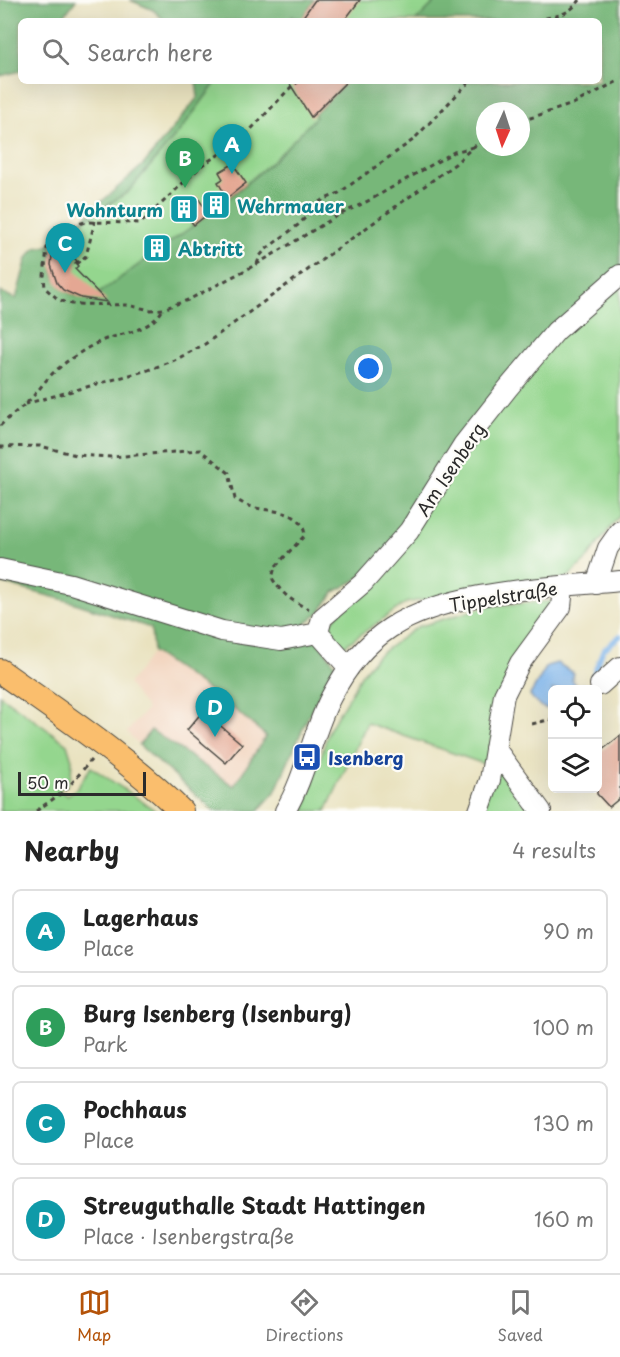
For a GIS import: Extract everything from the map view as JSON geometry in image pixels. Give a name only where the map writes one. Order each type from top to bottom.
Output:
[{"type":"main road","points":[[0,671],[104,745],[143,776],[181,811]]},
{"type":"street","name":"Am Isenberg","points":[[320,625],[363,583],[409,531],[463,445],[556,331],[620,275]]},
{"type":"street","points":[[596,584],[608,548],[620,531]]},
{"type":"street","points":[[0,569],[71,584],[222,631],[281,640],[320,625],[349,668]]},
{"type":"street","name":"Tippelstraße","points":[[285,811],[330,698],[349,668],[373,641],[390,628],[410,616],[447,603],[489,595],[620,581]]},
{"type":"street","points":[[480,811],[488,788],[504,695],[519,663],[561,607],[563,587]]},
{"type":"street","points":[[600,685],[620,667]]},
{"type":"street","points":[[495,748],[541,811]]},
{"type":"path","points":[[553,18],[574,8],[580,0]]},
{"type":"path","points":[[530,118],[573,104],[620,80]]},
{"type":"path","points":[[295,84],[239,142],[202,165],[141,223],[95,221],[62,229],[47,248],[45,288],[59,300],[72,304],[127,305],[151,310],[163,309],[188,300],[257,264],[337,216],[454,152],[473,147]]},
{"type":"path","points":[[257,264],[265,250],[298,225],[309,214],[314,204],[339,193],[413,140],[467,84]]},
{"type":"path","points":[[25,404],[148,370],[177,359],[205,344],[454,164],[476,145]]},
{"type":"path","points":[[76,264],[86,256],[95,221]]},
{"type":"path","points":[[0,426],[68,360],[100,341],[128,334],[158,318],[163,309]]},
{"type":"path","points":[[0,447],[40,446],[76,454],[111,457],[200,450],[229,473],[235,499],[248,506],[291,514],[304,526],[305,535],[275,567],[272,578],[282,593],[316,612],[320,625]]},
{"type":"path","points":[[532,724],[548,720]]},
{"type":"path","points":[[36,811],[66,790],[104,745]]},
{"type":"shaded area","points":[[152,653],[226,702],[266,736],[234,786],[151,730],[139,745],[127,732],[147,709],[128,684]]},
{"type":"green space","points":[[0,0],[76,0],[62,18],[18,18],[18,72],[0,76]]},
{"type":"green space","points":[[130,0],[315,0],[302,18],[292,16],[291,18],[162,18],[153,10]]},
{"type":"green space","points":[[315,0],[437,0],[419,18],[290,18]]},
{"type":"green space","points":[[437,0],[620,0],[620,268],[552,329],[404,530],[358,579],[334,592],[320,612],[305,624],[335,664],[307,719],[275,792],[258,811],[214,811],[139,745],[151,730],[234,786],[266,736],[226,702],[153,652],[151,628],[72,602],[0,583],[0,292],[16,299],[27,258],[36,248],[48,246],[62,230],[81,220],[144,164],[198,97],[196,84],[215,84],[182,128],[128,192],[64,233],[62,231],[53,245],[49,246],[52,248],[52,268],[58,283],[71,294],[91,299],[190,228],[274,160],[316,117],[314,114],[344,84],[602,84],[602,18],[419,18]]},
{"type":"green space","points":[[215,84],[344,84],[274,160],[190,228],[91,299],[71,294],[58,284],[52,268],[52,248],[49,246],[62,231],[64,233],[128,192],[182,128]]},
{"type":"green space","points":[[620,283],[620,515],[586,560],[567,578],[487,588],[406,603],[344,646],[332,637],[331,623],[467,446],[558,338]]},
{"type":"green space","points":[[553,601],[484,764],[367,723],[326,811],[304,811],[329,730],[362,674],[377,656],[417,627],[488,606]]},
{"type":"green space","points":[[0,695],[67,744],[72,760],[71,775],[68,784],[58,790],[67,795],[77,788],[91,767],[156,811],[0,811]]},
{"type":"green space","points":[[501,762],[539,811],[475,811]]},
{"type":"water","points":[[557,663],[574,673],[572,680],[576,685],[548,685],[548,708],[545,708],[530,695],[547,666]]},
{"type":"building","points":[[315,0],[360,0],[346,18],[302,18]]},
{"type":"building","points":[[290,84],[344,84],[311,117]]},
{"type":"building","points":[[233,164],[246,183],[227,198],[218,182],[223,179],[219,172]]},
{"type":"building","points":[[197,197],[209,213],[194,225],[181,210]]},
{"type":"building","points":[[54,238],[77,261],[75,263],[78,266],[75,269],[107,302],[81,298],[63,290],[57,283],[51,265]]},
{"type":"building","points":[[203,711],[242,744],[226,763],[187,730]]},
{"type":"building","points":[[620,736],[620,798],[609,807],[597,794],[602,793],[602,750]]},
{"type":"waterway","points":[[593,676],[603,650],[620,636]]},
{"type":"place","name":"Lagerhaus","points":[[232,174]]},
{"type":"place","name":"Burg Isenberg (Isenburg)","points":[[185,188]]},
{"type":"place","name":"Wehrmauer","points":[[216,205]]},
{"type":"place","name":"Wohnturm","points":[[184,209]]},
{"type":"place","name":"Abtritt","points":[[157,248]]},
{"type":"place","name":"Pochhaus","points":[[65,273]]},
{"type":"place","name":"Streuguthalle Stadt Hattingen","points":[[215,737]]},
{"type":"place","name":"Isenberg","points":[[307,757]]}]
